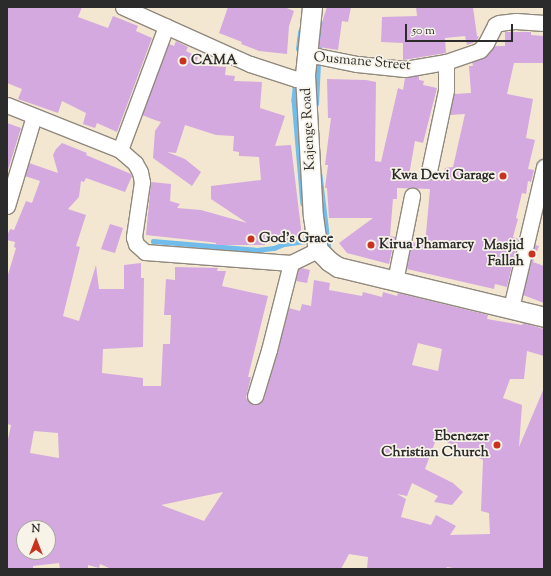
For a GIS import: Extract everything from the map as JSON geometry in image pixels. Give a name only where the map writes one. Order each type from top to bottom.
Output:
[{"type":"street","name":"Ousmane Street","points":[[123,7],[250,64],[278,75],[296,79],[306,66],[317,56],[357,64],[405,69],[446,62],[480,50],[486,43],[495,25],[499,23],[516,21],[544,23]]},
{"type":"street","name":"Kajenge Road","points":[[312,7],[306,66],[313,216],[318,250]]},
{"type":"street","points":[[120,150],[166,26]]},
{"type":"street","points":[[429,171],[446,90],[446,62]]},
{"type":"street","points":[[7,105],[120,150],[135,163],[140,172],[142,182],[134,237],[136,244],[145,252],[155,255],[291,263],[318,250],[328,262],[338,267],[544,317]]},
{"type":"street","points":[[7,206],[34,116]]},
{"type":"street","points":[[511,308],[544,166]]},
{"type":"street","points":[[395,281],[412,196]]},
{"type":"street","points":[[255,396],[270,350],[291,263]]},
{"type":"building","points":[[7,7],[82,7],[78,17],[108,28],[113,16],[138,26],[136,31],[152,38],[117,132],[97,123],[95,128],[83,124],[86,113],[62,101],[58,113],[18,99],[22,89],[7,83]]},
{"type":"building","points":[[228,7],[284,7],[294,11],[289,26],[287,54],[259,51],[241,44],[242,42],[219,33]]},
{"type":"building","points":[[327,7],[351,7],[348,22],[342,21],[338,50],[319,47],[323,19]]},
{"type":"building","points":[[416,7],[473,7],[477,36],[479,37],[475,42],[467,45],[465,36],[445,38],[446,53],[403,60],[403,43],[381,42],[382,17],[417,16]]},
{"type":"building","points":[[505,32],[531,32],[531,35],[544,36],[544,63],[514,63],[507,94],[533,99],[526,138],[535,140],[528,169],[534,170],[531,182],[528,181],[526,194],[522,193],[516,218],[518,219],[513,237],[518,239],[507,287],[495,284],[494,289],[407,269],[412,242],[425,245],[430,189],[397,188],[397,199],[393,199],[390,236],[395,237],[389,264],[347,253],[339,243],[373,218],[329,218],[327,188],[325,188],[328,165],[325,165],[331,118],[328,118],[327,79],[366,80],[376,82],[375,161],[381,162],[398,88],[403,90],[405,78],[419,76],[419,80],[424,81],[423,85],[437,88],[423,143],[415,141],[409,175],[428,180],[443,180],[445,168],[453,167],[465,114],[450,115],[454,94],[471,93],[469,66],[473,66],[472,62],[487,56],[495,46],[505,46]]},
{"type":"building","points":[[176,41],[188,47],[186,51],[198,57],[195,65],[226,67],[225,75],[235,76],[234,81],[262,82],[260,108],[285,116],[275,146],[291,145],[302,237],[294,237],[295,240],[265,243],[265,245],[216,245],[216,243],[210,242],[146,235],[151,182],[171,184],[170,201],[180,204],[177,208],[201,210],[247,223],[211,199],[211,186],[261,180],[259,157],[239,156],[239,152],[233,151],[234,136],[216,135],[185,125],[176,153],[167,152],[185,159],[201,172],[192,186],[153,158],[155,131],[161,122],[142,115],[169,44],[174,46]]},
{"type":"building","points":[[7,123],[21,128],[8,170],[7,170]]},
{"type":"building","points":[[62,143],[87,153],[86,155],[131,174],[132,176],[125,192],[86,178],[84,182],[81,181],[79,197],[68,209],[86,215],[76,246],[80,247],[63,316],[79,321],[96,265],[99,289],[124,289],[124,265],[141,263],[141,278],[144,278],[143,347],[103,349],[102,373],[143,378],[143,386],[161,386],[163,344],[170,344],[171,315],[164,315],[166,279],[175,280],[175,267],[218,268],[217,271],[226,271],[222,286],[268,296],[248,377],[251,377],[246,398],[253,405],[261,403],[264,399],[289,308],[300,311],[302,304],[311,306],[314,280],[330,283],[329,290],[362,296],[363,292],[382,297],[383,292],[397,296],[398,293],[488,315],[487,319],[522,325],[523,323],[544,329],[544,356],[527,351],[524,379],[510,379],[503,398],[522,405],[519,447],[544,388],[544,569],[460,569],[447,567],[446,569],[367,569],[368,557],[349,554],[341,569],[111,569],[100,564],[99,568],[88,565],[88,569],[60,569],[59,563],[33,566],[33,569],[7,569],[7,444],[11,425],[7,424],[7,278],[16,248],[14,247],[15,242],[7,240],[7,236],[10,229],[14,230],[26,201],[32,203],[40,181],[25,176],[29,163],[58,173],[53,155]],"holes":[[[418,343],[442,349],[438,371],[412,365]],[[34,431],[58,433],[59,458],[30,453]],[[437,437],[483,460],[481,511],[489,513],[490,534],[450,535],[456,526],[436,515],[431,525],[401,517],[406,499],[397,494],[407,496],[412,483],[438,496],[434,502],[452,505],[463,492],[453,483],[425,469]],[[223,492],[204,521],[161,505]]]},
{"type":"building","points":[[110,224],[123,228],[115,253],[101,249]]},
{"type":"building","points":[[535,245],[539,246],[533,262],[544,266],[544,303],[523,295]]},
{"type":"building","points":[[299,269],[310,270],[307,283],[296,281]]},
{"type":"waterway","points":[[316,104],[320,23]]},
{"type":"waterway","points":[[298,49],[300,32]]},
{"type":"waterway","points":[[296,80],[294,100],[303,204]]},
{"type":"waterway","points":[[320,175],[329,251]]},
{"type":"waterway","points":[[153,241],[257,250],[305,241],[306,233]]},
{"type":"place","name":"CAMA","points":[[183,61]]},
{"type":"place","name":"Kwa Devi Garage","points":[[503,176]]},
{"type":"place","name":"God's Grace","points":[[251,239]]},
{"type":"place","name":"Kirua Phamarcy","points":[[371,245]]},
{"type":"place","name":"Masjid Fallah","points":[[532,254]]},
{"type":"place","name":"Ebenezer Christian Church","points":[[497,445]]}]
